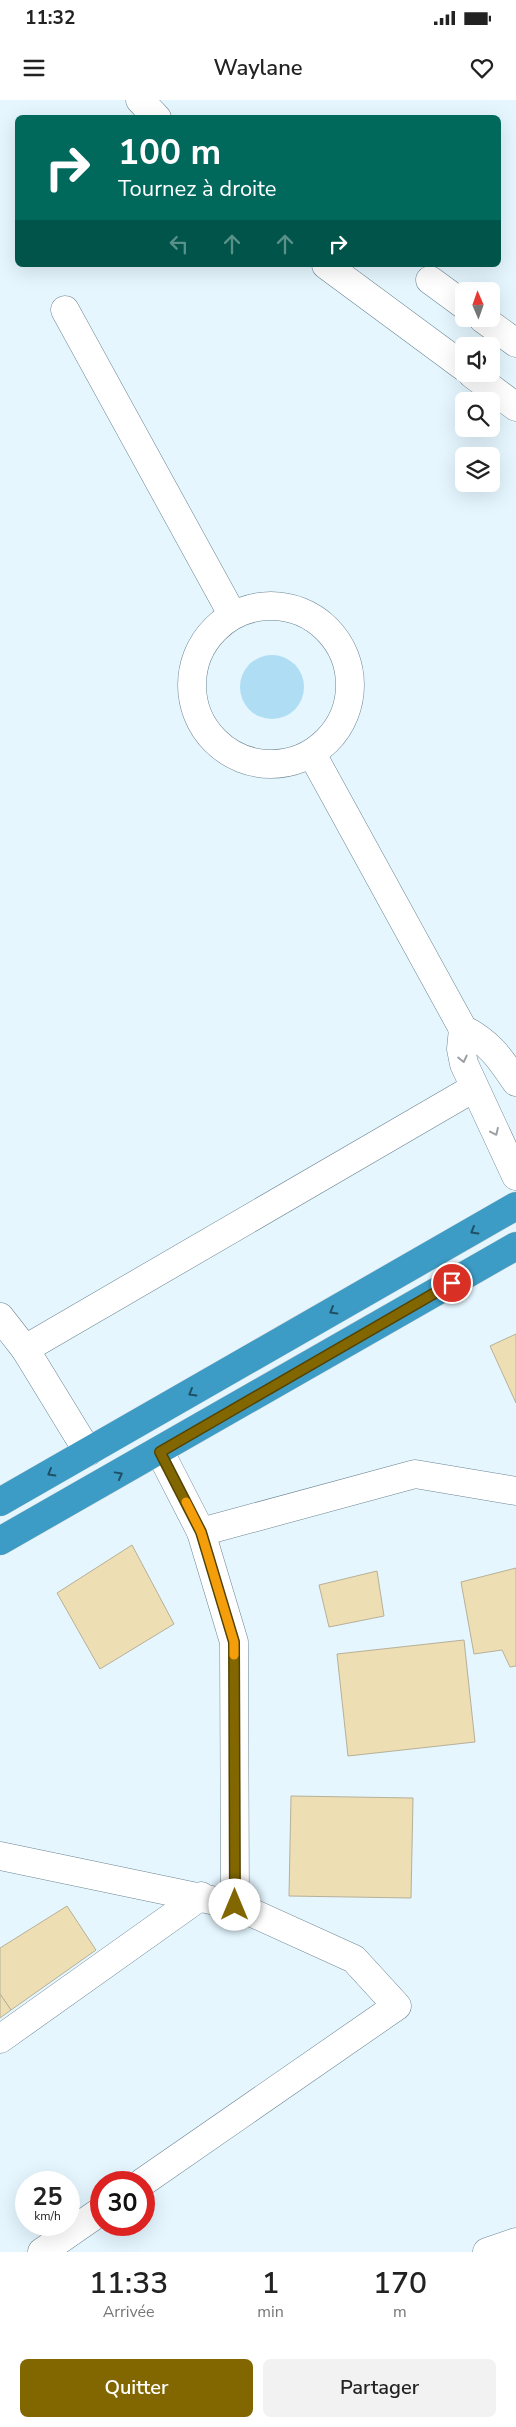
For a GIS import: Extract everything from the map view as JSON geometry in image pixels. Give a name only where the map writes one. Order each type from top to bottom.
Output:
[{"type":"highway","points":[[0,1502],[516,1206]]},
{"type":"highway","points":[[0,1541],[160,1452],[516,1246]]},
{"type":"street","points":[[140,100],[154,115]]},
{"type":"street","points":[[329,267],[455,360]]},
{"type":"street","points":[[430,280],[455,298]]},
{"type":"street","points":[[65,310],[232,614]]},
{"type":"street","points":[[495,328],[516,343]]},
{"type":"street","points":[[483,382],[516,407]]},
{"type":"street","points":[[258,605],[286,605],[312,616],[333,635],[346,660],[349,689],[344,716],[328,740],[312,754],[283,764],[258,764],[236,757],[216,742],[201,722],[193,699],[193,674],[200,650],[213,629],[232,614],[258,605]]},
{"type":"street","points":[[312,754],[463,1029],[461,1049],[464,1064],[516,1176]]},
{"type":"street","points":[[463,1029],[481,1038],[513,1069]]},
{"type":"street","points":[[25,1349],[474,1088]]},
{"type":"street","points":[[0,1317],[25,1349],[88,1452]]},
{"type":"street","points":[[160,1452],[201,1532],[234,1642],[235,1905]]},
{"type":"street","points":[[201,1532],[415,1474],[516,1492]]},
{"type":"street","points":[[0,1856],[201,1896],[235,1905],[354,1959],[397,2006],[155,2174]]},
{"type":"street","points":[[0,2039],[201,1896]]},
{"type":"street","points":[[42,2252],[90,2219]]},
{"type":"street","points":[[487,2252],[516,2242]]},
{"type":"shaded area","points":[[272,655],[290,660],[295,664],[299,669],[304,687],[299,705],[295,710],[290,714],[272,719],[254,714],[249,710],[245,705],[240,687],[245,669],[249,664],[254,660]]},
{"type":"building","points":[[516,1334],[516,1403],[490,1346]]},
{"type":"building","points":[[132,1545],[174,1624],[100,1669],[57,1593]]},
{"type":"building","points":[[516,1568],[516,1666],[510,1667],[502,1650],[474,1654],[461,1582]]},
{"type":"building","points":[[377,1571],[384,1616],[329,1627],[319,1585]]},
{"type":"building","points":[[464,1640],[475,1742],[348,1756],[337,1654]]},
{"type":"building","points":[[291,1796],[413,1798],[411,1898],[289,1896]]},
{"type":"building","points":[[67,1906],[96,1950],[11,2010],[0,1994],[0,1948]]},
{"type":"building","points":[[0,1994],[11,2010],[0,2018]]},
{"type":"slow traffic","points":[[186,1502],[201,1532],[234,1642],[234,1655]]},
{"type":"route","points":[[235,1905],[234,1642],[201,1532],[160,1452],[452,1283]]}]
